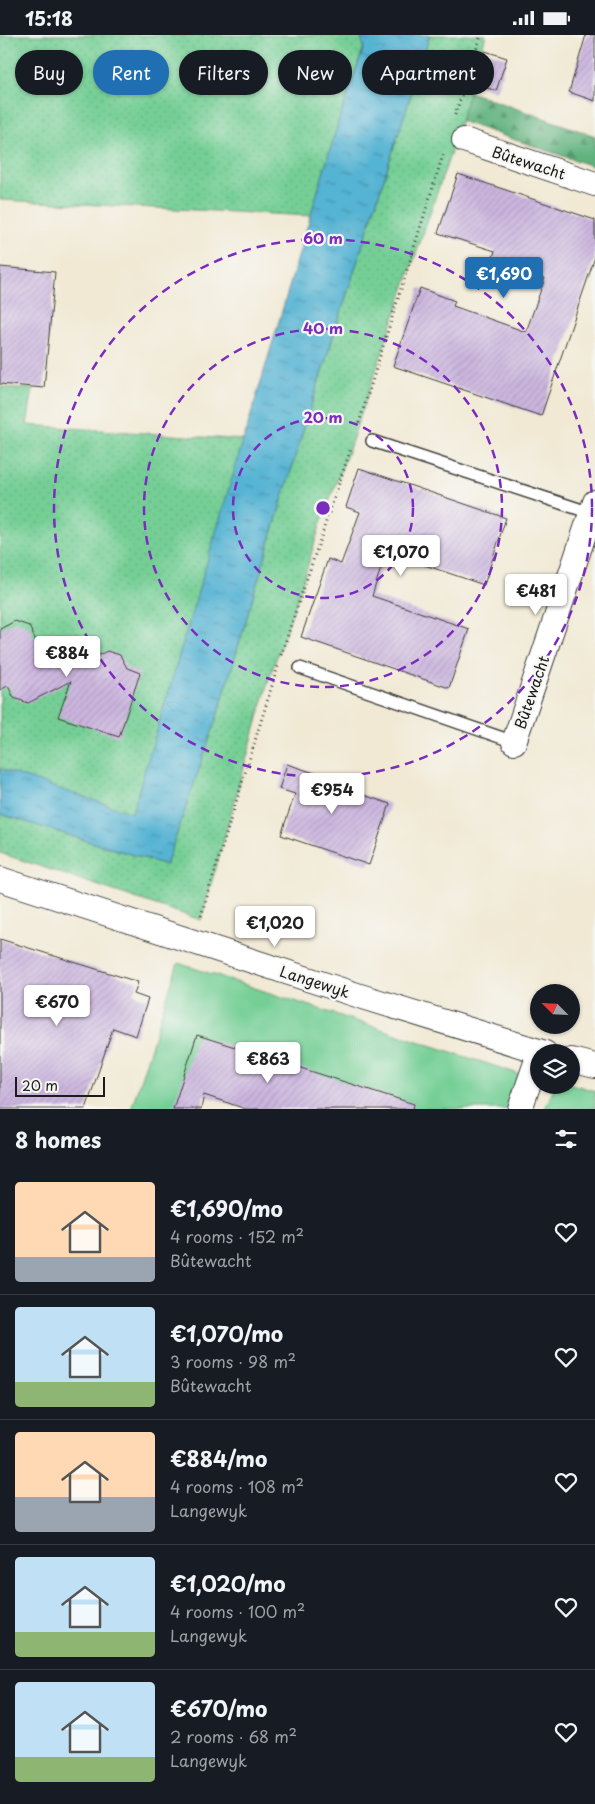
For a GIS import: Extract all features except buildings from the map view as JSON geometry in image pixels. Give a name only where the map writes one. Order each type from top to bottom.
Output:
[{"type":"street","name":"Bûtewacht","points":[[454,143],[595,184]]},
{"type":"street","name":"Bûtewacht","points":[[514,742],[593,508]]},
{"type":"street","name":"Langewyk","points":[[0,879],[360,996],[530,1049]]},
{"type":"street","points":[[580,1062],[595,1066]]},
{"type":"street","points":[[520,1109],[530,1082]]},
{"type":"lane","name":"Bûtewacht","points":[[372,441],[593,508]]},
{"type":"lane","name":"Bûtewacht","points":[[300,668],[514,742]]},
{"type":"path","points":[[454,119],[481,35]]},
{"type":"path","points":[[358,426],[454,143]]},
{"type":"path","points":[[193,941],[279,661],[352,445]]},
{"type":"green space","points":[[0,35],[360,35],[364,46],[352,82],[352,50],[278,50],[278,95],[347,95],[311,216],[0,200]]},
{"type":"green space","points":[[430,35],[486,35],[482,50],[425,50]]},
{"type":"green space","points":[[411,95],[468,95],[450,155],[348,452],[320,525],[301,588],[269,679],[201,920],[0,853],[0,814],[166,865],[217,717],[302,434]]},
{"type":"green space","points":[[468,95],[478,95],[595,136],[595,167],[460,121]]},
{"type":"green space","points":[[0,387],[33,389],[27,425],[245,440],[132,814],[0,769]]},
{"type":"green space","points":[[178,963],[519,1074],[506,1109],[385,1109],[199,1049],[182,1109],[131,1109]]},
{"type":"green space","points":[[580,1087],[595,1091],[595,1109],[545,1109],[551,1094],[580,1094]]},
{"type":"water","points":[[360,35],[430,35],[425,50],[363,50],[364,47]]},
{"type":"water","points":[[362,53],[362,95],[411,95],[302,434],[217,717],[166,865],[0,814],[0,769],[132,813],[339,120],[348,95],[352,95],[352,82]]}]
